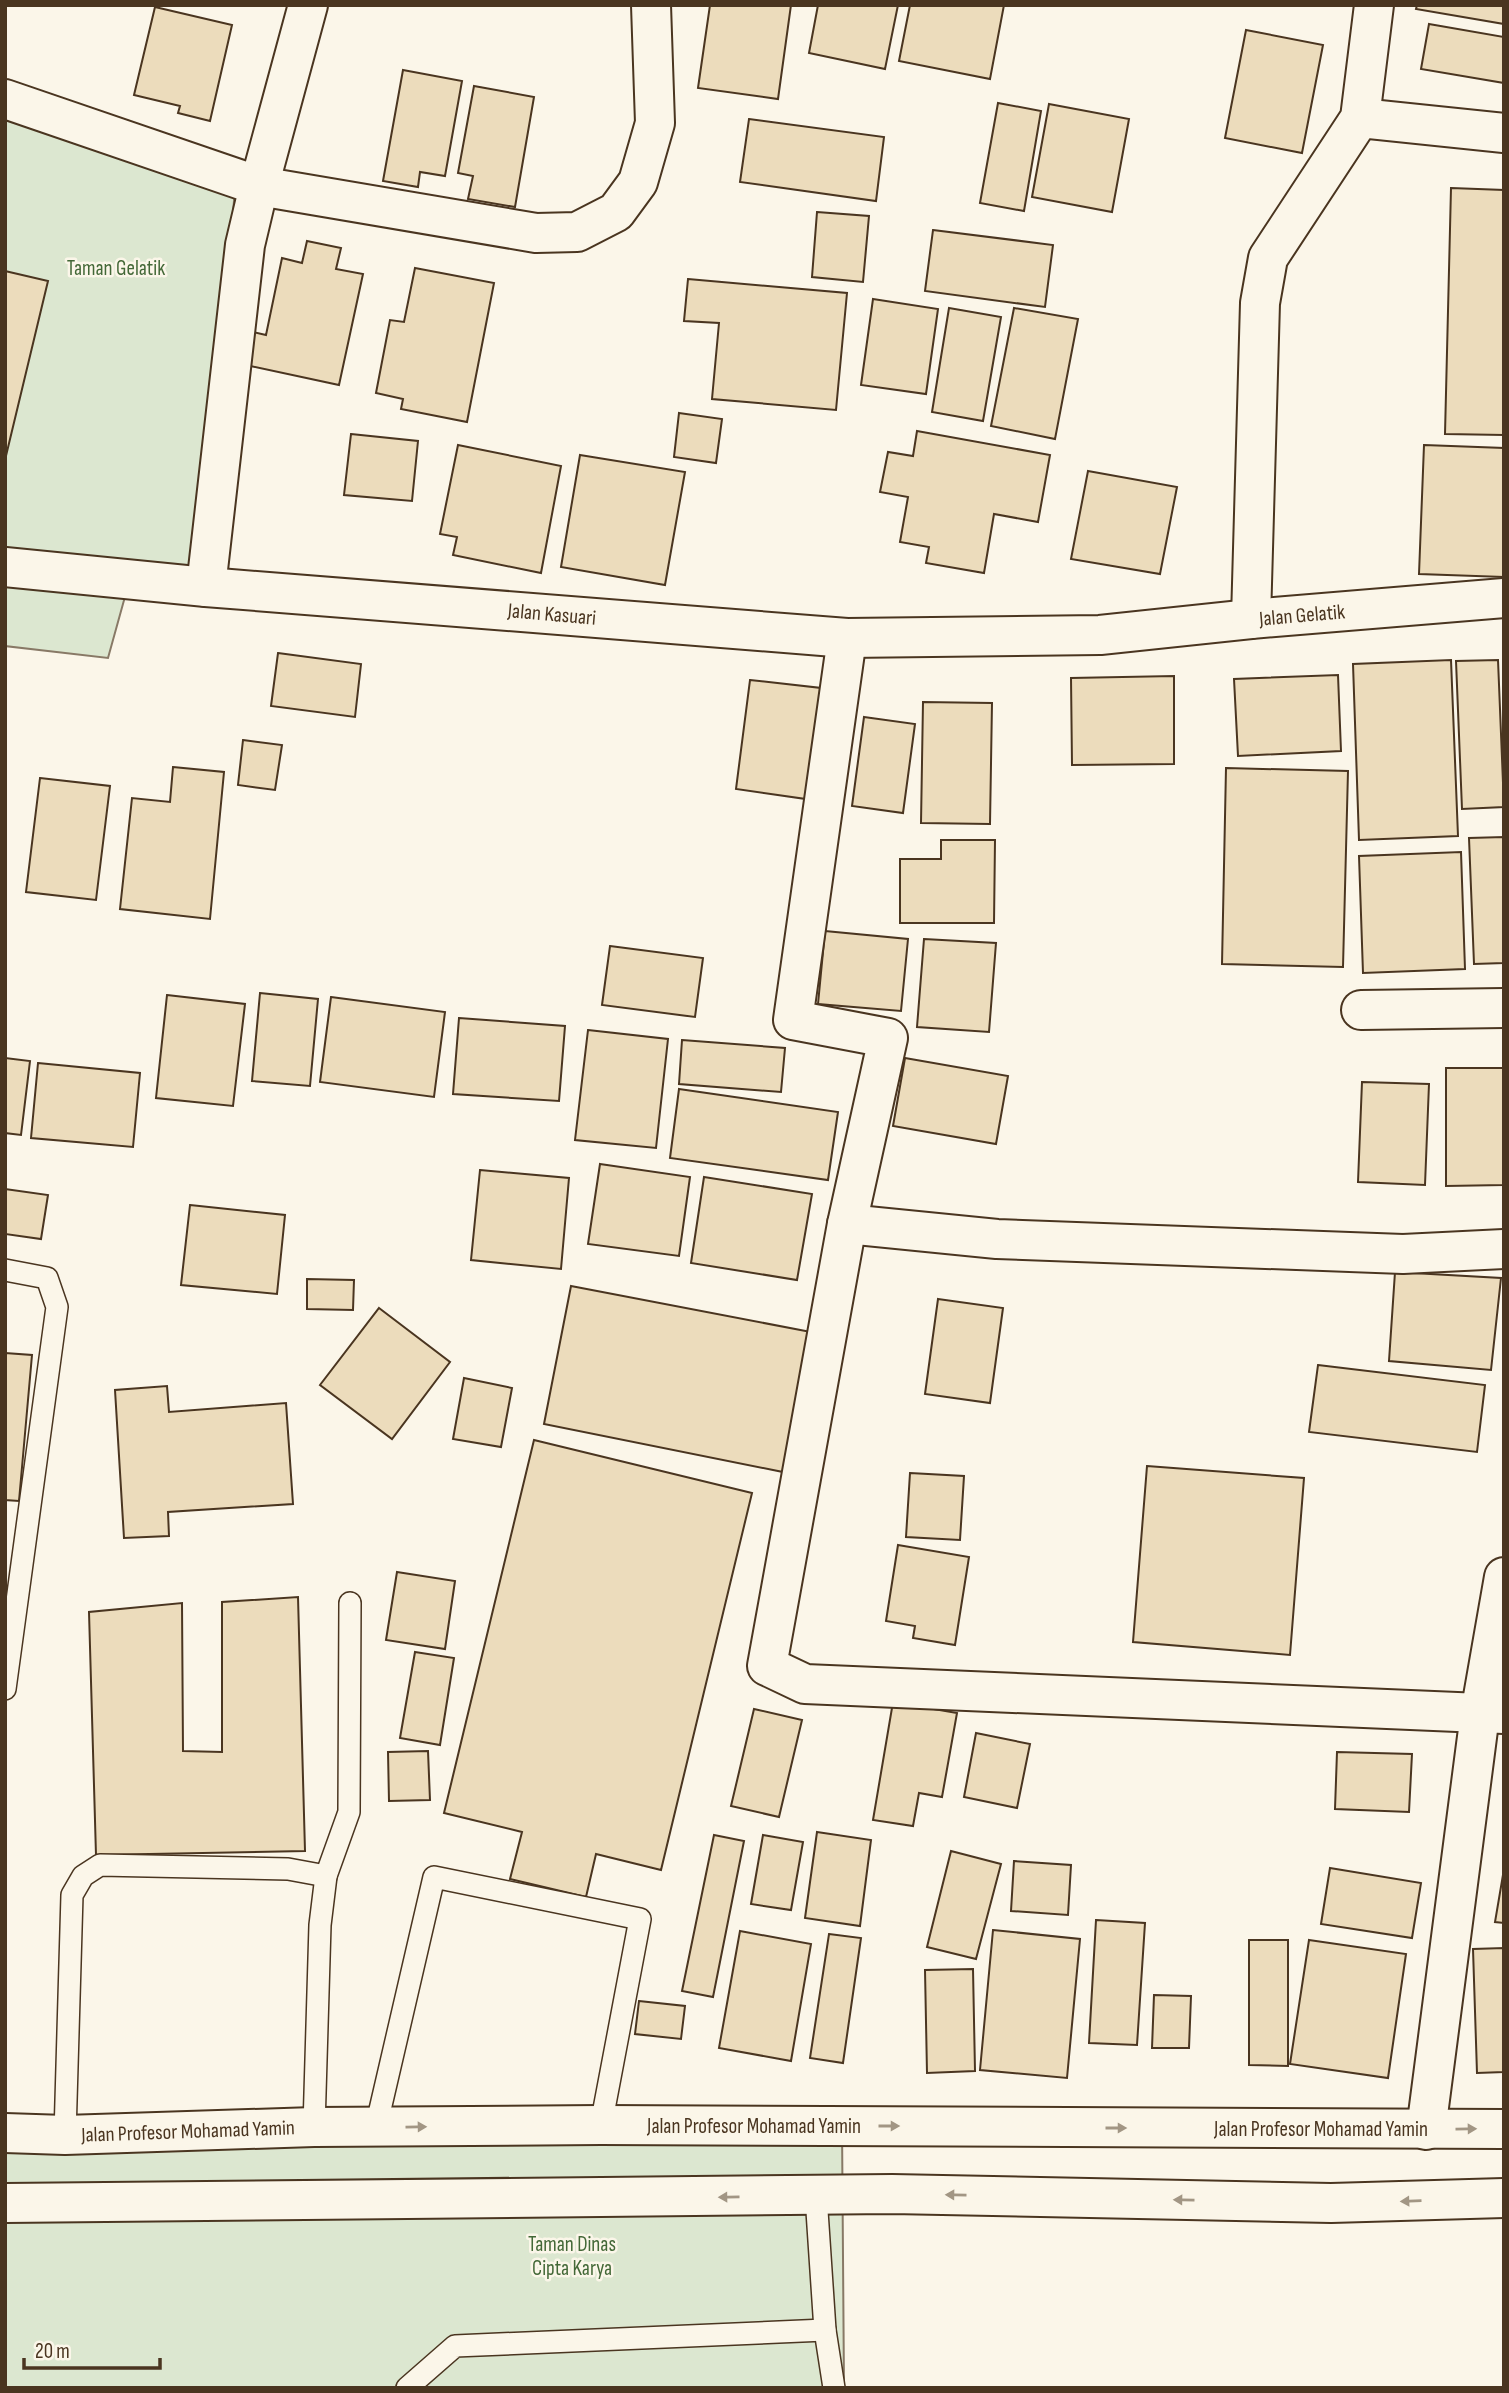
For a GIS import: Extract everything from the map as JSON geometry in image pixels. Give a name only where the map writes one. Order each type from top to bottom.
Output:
[{"type":"street","points":[[206,587],[245,244],[308,5]]},
{"type":"street","points":[[5,99],[259,186],[536,233],[577,232],[616,212],[638,182],[655,123],[651,5]]},
{"type":"street","points":[[1251,619],[1260,303],[1268,258],[1360,118],[1374,5]]},
{"type":"street","points":[[1360,118],[1504,133]]},
{"type":"street","name":"Jalan Kasuari","points":[[5,567],[206,587],[847,638],[1100,635]]},
{"type":"street","name":"Jalan Gelatik","points":[[1100,635],[1251,619],[1504,598]]},
{"type":"street","points":[[847,638],[793,1020],[888,1038],[847,1224],[767,1666],[805,1684],[1492,1714]]},
{"type":"street","points":[[1362,1010],[1504,1009]]},
{"type":"street","points":[[847,1224],[997,1239],[1403,1254],[1504,1249]]},
{"type":"street","points":[[1426,2130],[1492,1714],[1504,1577]]},
{"type":"street","name":"Jalan Profesor Mohamad Yamin","points":[[5,2133],[65,2135],[314,2127],[601,2125],[1504,2129]]},
{"type":"street","points":[[5,2203],[892,2194],[1331,2203],[1504,2198]]},
{"type":"lane","points":[[5,1270],[47,1278],[57,1307],[5,1689]]},
{"type":"lane","points":[[314,2127],[320,1925],[326,1876],[349,1812],[350,1603]]},
{"type":"lane","points":[[65,2135],[72,1895],[83,1876],[100,1865],[288,1869],[326,1876]]},
{"type":"lane","points":[[376,2127],[434,1877],[640,1919],[601,2125]]},
{"type":"lane","points":[[816,2196],[825,2330],[834,2388]]},
{"type":"lane","points":[[407,2388],[455,2346],[825,2330]]},
{"type":"green space","name":"Taman Gelatik","points":[[5,110],[235,189],[202,581],[131,575],[108,658],[5,646]]},
{"type":"green space","name":"Taman Dinas Cipta Karya","points":[[842,2125],[844,2388],[5,2388],[5,2130]]},
{"type":"building","points":[[710,5],[791,5],[778,99],[698,88]]},
{"type":"building","points":[[818,5],[898,5],[885,69],[809,53]]},
{"type":"building","points":[[910,5],[1004,5],[990,79],[899,61]]},
{"type":"building","points":[[1417,5],[1504,5],[1504,24],[1416,9]]},
{"type":"building","points":[[155,7],[232,25],[210,121],[178,113],[180,106],[134,95]]},
{"type":"building","points":[[1429,24],[1504,37],[1504,83],[1421,69]]},
{"type":"building","points":[[1246,30],[1323,45],[1302,153],[1225,138]]},
{"type":"building","points":[[403,70],[462,81],[445,176],[420,172],[418,187],[383,181]]},
{"type":"building","points":[[474,86],[534,97],[515,207],[468,199],[473,176],[458,173]]},
{"type":"building","points":[[998,103],[1041,111],[1024,211],[980,203]]},
{"type":"building","points":[[1049,104],[1129,119],[1112,212],[1032,197]]},
{"type":"building","points":[[749,119],[884,137],[876,201],[740,182]]},
{"type":"building","points":[[1451,188],[1504,190],[1504,435],[1445,434]]},
{"type":"building","points":[[817,212],[869,216],[863,282],[812,277]]},
{"type":"building","points":[[933,230],[1053,245],[1045,307],[925,291]]},
{"type":"building","points":[[307,241],[341,248],[336,269],[363,274],[339,385],[246,365],[253,332],[266,335],[282,258],[302,263]]},
{"type":"building","points":[[415,268],[494,283],[467,422],[401,409],[403,399],[376,393],[390,320],[404,322]]},
{"type":"building","points":[[5,271],[48,281],[5,460]]},
{"type":"building","points":[[688,279],[847,293],[836,410],[712,399],[719,323],[684,321]]},
{"type":"building","points":[[873,299],[938,309],[926,394],[861,385]]},
{"type":"building","points":[[949,308],[1001,317],[983,421],[932,412]]},
{"type":"building","points":[[1014,308],[1078,319],[1055,439],[991,426]]},
{"type":"building","points":[[679,413],[722,419],[716,463],[674,457]]},
{"type":"building","points":[[917,431],[1050,455],[1038,522],[994,514],[984,573],[926,563],[929,547],[900,542],[908,497],[880,492],[888,452],[913,456]]},
{"type":"building","points":[[351,434],[418,441],[412,501],[344,495]]},
{"type":"building","points":[[458,445],[561,466],[541,573],[453,555],[457,537],[440,534]]},
{"type":"building","points":[[1424,445],[1504,448],[1504,577],[1419,574]]},
{"type":"building","points":[[580,455],[685,472],[665,585],[561,567]]},
{"type":"building","points":[[1088,471],[1177,487],[1160,574],[1071,559]]},
{"type":"building","points":[[278,653],[361,664],[355,717],[271,706]]},
{"type":"building","points":[[1451,660],[1458,836],[1359,840],[1353,664]]},
{"type":"building","points":[[1498,660],[1504,807],[1462,809],[1456,661]]},
{"type":"building","points":[[1338,675],[1341,751],[1238,756],[1234,679]]},
{"type":"building","points":[[1174,676],[1174,764],[1072,765],[1071,678]]},
{"type":"building","points":[[750,680],[821,688],[806,799],[736,789]]},
{"type":"building","points":[[923,702],[992,703],[990,824],[921,823]]},
{"type":"building","points":[[864,717],[915,724],[903,813],[852,806]]},
{"type":"building","points":[[243,740],[282,745],[275,790],[238,785]]},
{"type":"building","points":[[173,767],[224,772],[210,919],[120,909],[132,798],[170,802]]},
{"type":"building","points":[[1226,768],[1348,771],[1343,967],[1222,964]]},
{"type":"building","points":[[40,778],[110,786],[96,900],[26,892]]},
{"type":"building","points":[[1504,837],[1504,963],[1474,964],[1469,838]]},
{"type":"building","points":[[941,840],[995,840],[994,923],[900,923],[900,859],[941,859]]},
{"type":"building","points":[[1461,852],[1465,969],[1363,973],[1359,856]]},
{"type":"building","points":[[825,931],[908,939],[901,1011],[818,1004]]},
{"type":"building","points":[[924,939],[996,943],[989,1032],[917,1027]]},
{"type":"building","points":[[610,946],[703,958],[695,1017],[602,1005]]},
{"type":"building","points":[[260,993],[318,999],[310,1086],[252,1081]]},
{"type":"building","points":[[167,995],[245,1004],[233,1106],[156,1098]]},
{"type":"building","points":[[331,997],[445,1012],[434,1097],[320,1082]]},
{"type":"building","points":[[459,1018],[565,1026],[559,1101],[453,1094]]},
{"type":"building","points":[[588,1030],[668,1039],[656,1148],[575,1140]]},
{"type":"building","points":[[682,1040],[785,1048],[781,1092],[679,1084]]},
{"type":"building","points":[[5,1058],[30,1061],[21,1135],[5,1133]]},
{"type":"building","points":[[905,1058],[1008,1076],[996,1144],[893,1126]]},
{"type":"building","points":[[38,1063],[140,1073],[133,1147],[31,1138]]},
{"type":"building","points":[[1446,1068],[1504,1068],[1504,1185],[1446,1186]]},
{"type":"building","points":[[1362,1082],[1429,1084],[1425,1185],[1358,1182]]},
{"type":"building","points":[[679,1089],[838,1112],[828,1180],[670,1158]]},
{"type":"building","points":[[600,1164],[690,1177],[679,1256],[588,1244]]},
{"type":"building","points":[[480,1170],[569,1178],[561,1269],[471,1260]]},
{"type":"building","points":[[704,1177],[812,1194],[797,1280],[691,1263]]},
{"type":"building","points":[[5,1189],[48,1195],[41,1239],[5,1234]]},
{"type":"building","points":[[190,1205],[285,1215],[277,1294],[181,1285]]},
{"type":"building","points":[[1395,1272],[1501,1278],[1491,1370],[1389,1361]]},
{"type":"building","points":[[307,1279],[354,1280],[353,1310],[307,1309]]},
{"type":"building","points":[[571,1286],[811,1332],[783,1472],[544,1424]]},
{"type":"building","points":[[938,1299],[1003,1308],[990,1403],[925,1394]]},
{"type":"building","points":[[379,1308],[450,1362],[392,1439],[320,1385]]},
{"type":"building","points":[[5,1353],[32,1355],[19,1501],[5,1500]]},
{"type":"building","points":[[1318,1365],[1485,1385],[1477,1452],[1309,1432]]},
{"type":"building","points":[[464,1378],[512,1388],[501,1447],[453,1439]]},
{"type":"building","points":[[167,1386],[169,1412],[286,1403],[293,1504],[168,1512],[169,1536],[124,1538],[115,1390]]},
{"type":"building","points":[[534,1440],[752,1493],[661,1870],[596,1854],[586,1897],[510,1879],[522,1832],[444,1813]]},
{"type":"building","points":[[1147,1466],[1304,1478],[1290,1655],[1133,1642]]},
{"type":"building","points":[[910,1473],[964,1476],[960,1540],[906,1537]]},
{"type":"building","points":[[898,1545],[969,1557],[955,1645],[913,1638],[915,1626],[886,1621]]},
{"type":"building","points":[[397,1572],[455,1581],[445,1649],[386,1640]]},
{"type":"building","points":[[298,1597],[305,1851],[96,1855],[89,1612],[182,1603],[183,1751],[222,1752],[222,1602]]},
{"type":"building","points":[[415,1652],[454,1658],[440,1745],[400,1738]]},
{"type":"building","points":[[893,1702],[957,1713],[942,1797],[919,1793],[913,1826],[873,1820]]},
{"type":"building","points":[[754,1709],[802,1720],[779,1817],[731,1806]]},
{"type":"building","points":[[976,1733],[1030,1744],[1017,1808],[964,1797]]},
{"type":"building","points":[[428,1751],[430,1800],[389,1801],[388,1752]]},
{"type":"building","points":[[1337,1752],[1412,1754],[1409,1812],[1335,1809]]},
{"type":"building","points":[[817,1832],[871,1840],[860,1926],[805,1918]]},
{"type":"building","points":[[714,1835],[744,1841],[713,1997],[682,1991]]},
{"type":"building","points":[[763,1835],[803,1842],[791,1910],[751,1904]]},
{"type":"building","points":[[951,1851],[1001,1864],[976,1959],[927,1947]]},
{"type":"building","points":[[1014,1861],[1071,1865],[1068,1915],[1011,1911]]},
{"type":"building","points":[[1330,1868],[1421,1883],[1412,1938],[1321,1924]]},
{"type":"building","points":[[1504,1869],[1504,1923],[1495,1922]]},
{"type":"building","points":[[1096,1920],[1145,1923],[1137,2045],[1089,2043]]},
{"type":"building","points":[[993,1930],[1080,1939],[1067,2078],[980,2070]]},
{"type":"building","points":[[740,1931],[811,1944],[791,2061],[719,2048]]},
{"type":"building","points":[[829,1934],[861,1938],[843,2063],[810,2058]]},
{"type":"building","points":[[1249,1940],[1288,1940],[1288,2066],[1249,2065]]},
{"type":"building","points":[[1309,1940],[1406,1954],[1388,2078],[1290,2064]]},
{"type":"building","points":[[1504,1948],[1504,2072],[1477,2073],[1473,1949]]},
{"type":"building","points":[[973,1969],[975,2071],[927,2073],[925,1970]]},
{"type":"building","points":[[1154,1995],[1191,1996],[1189,2048],[1152,2048]]},
{"type":"building","points":[[639,2001],[685,2006],[681,2039],[635,2034]]}]
